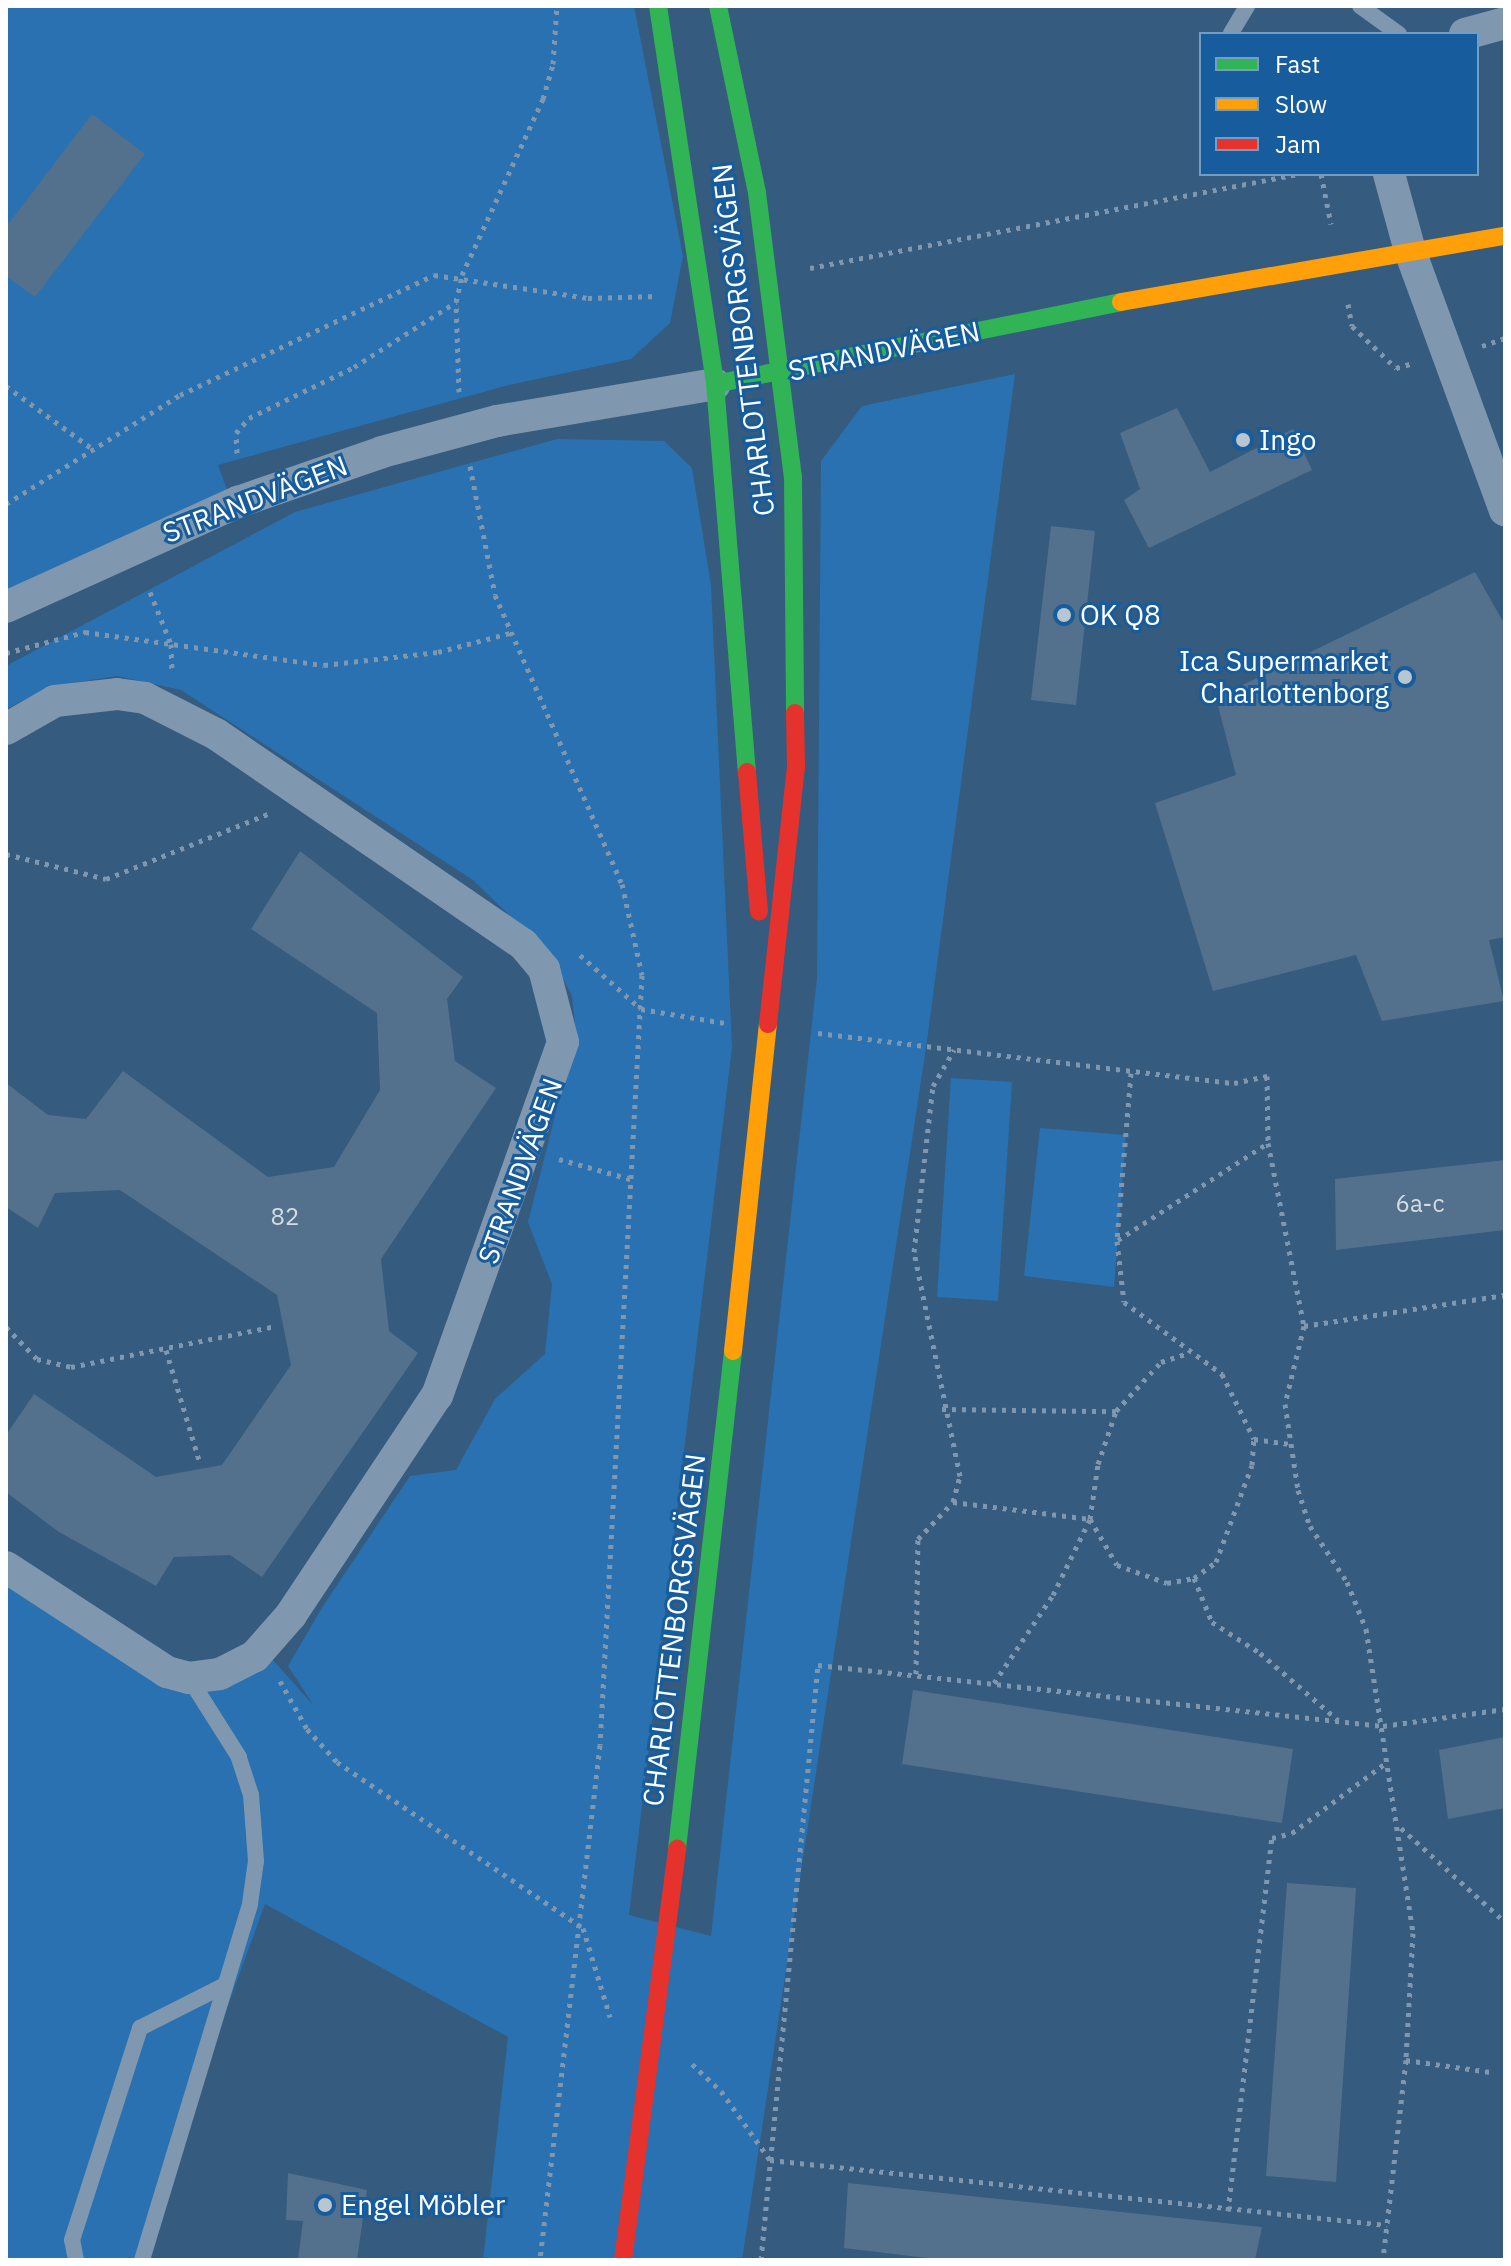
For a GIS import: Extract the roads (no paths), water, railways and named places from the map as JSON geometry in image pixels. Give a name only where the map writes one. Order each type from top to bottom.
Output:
[{"type":"main road","name":"CHARLOTTENBORGSVÄGEN","points":[[658,6],[704,290],[715,384],[766,1005]]},
{"type":"main road","name":"CHARLOTTENBORGSVÄGEN","points":[[623,2260],[712,1551],[766,1005],[796,768],[793,476],[768,277],[718,6]]},
{"type":"main road","name":"STRANDVÄGEN","points":[[715,384],[781,373],[1096,306],[1505,236]]},
{"type":"street","points":[[1472,32],[1505,23]]},
{"type":"street","points":[[1390,176],[1410,251],[1505,510]]},
{"type":"street","name":"STRANDVÄGEN","points":[[6,607],[238,502],[382,452],[497,421],[715,384]]},
{"type":"street","name":"STRANDVÄGEN","points":[[6,729],[55,701],[91,695],[145,698],[216,734],[523,944],[544,969],[563,1042],[437,1395],[263,1648],[220,1674],[189,1678]]},
{"type":"street","points":[[6,1567],[140,1658],[189,1678]]},
{"type":"lane","points":[[1232,32],[1247,6]]},
{"type":"lane","points":[[1360,6],[1396,32]]},
{"type":"lane","points":[[142,2260],[225,1985],[256,1861],[251,1795],[239,1757],[189,1678]]},
{"type":"lane","points":[[76,2260],[72,2240],[140,2028],[225,1985]]},
{"type":"place","name":"Ingo","points":[[1243,440]]},
{"type":"place","name":"OK Q8","points":[[1064,615]]},
{"type":"place","name":"Ica Supermarket Charlottenborg","points":[[1405,677]]},
{"type":"place","name":"Engel Möbler","points":[[325,2205]]}]
